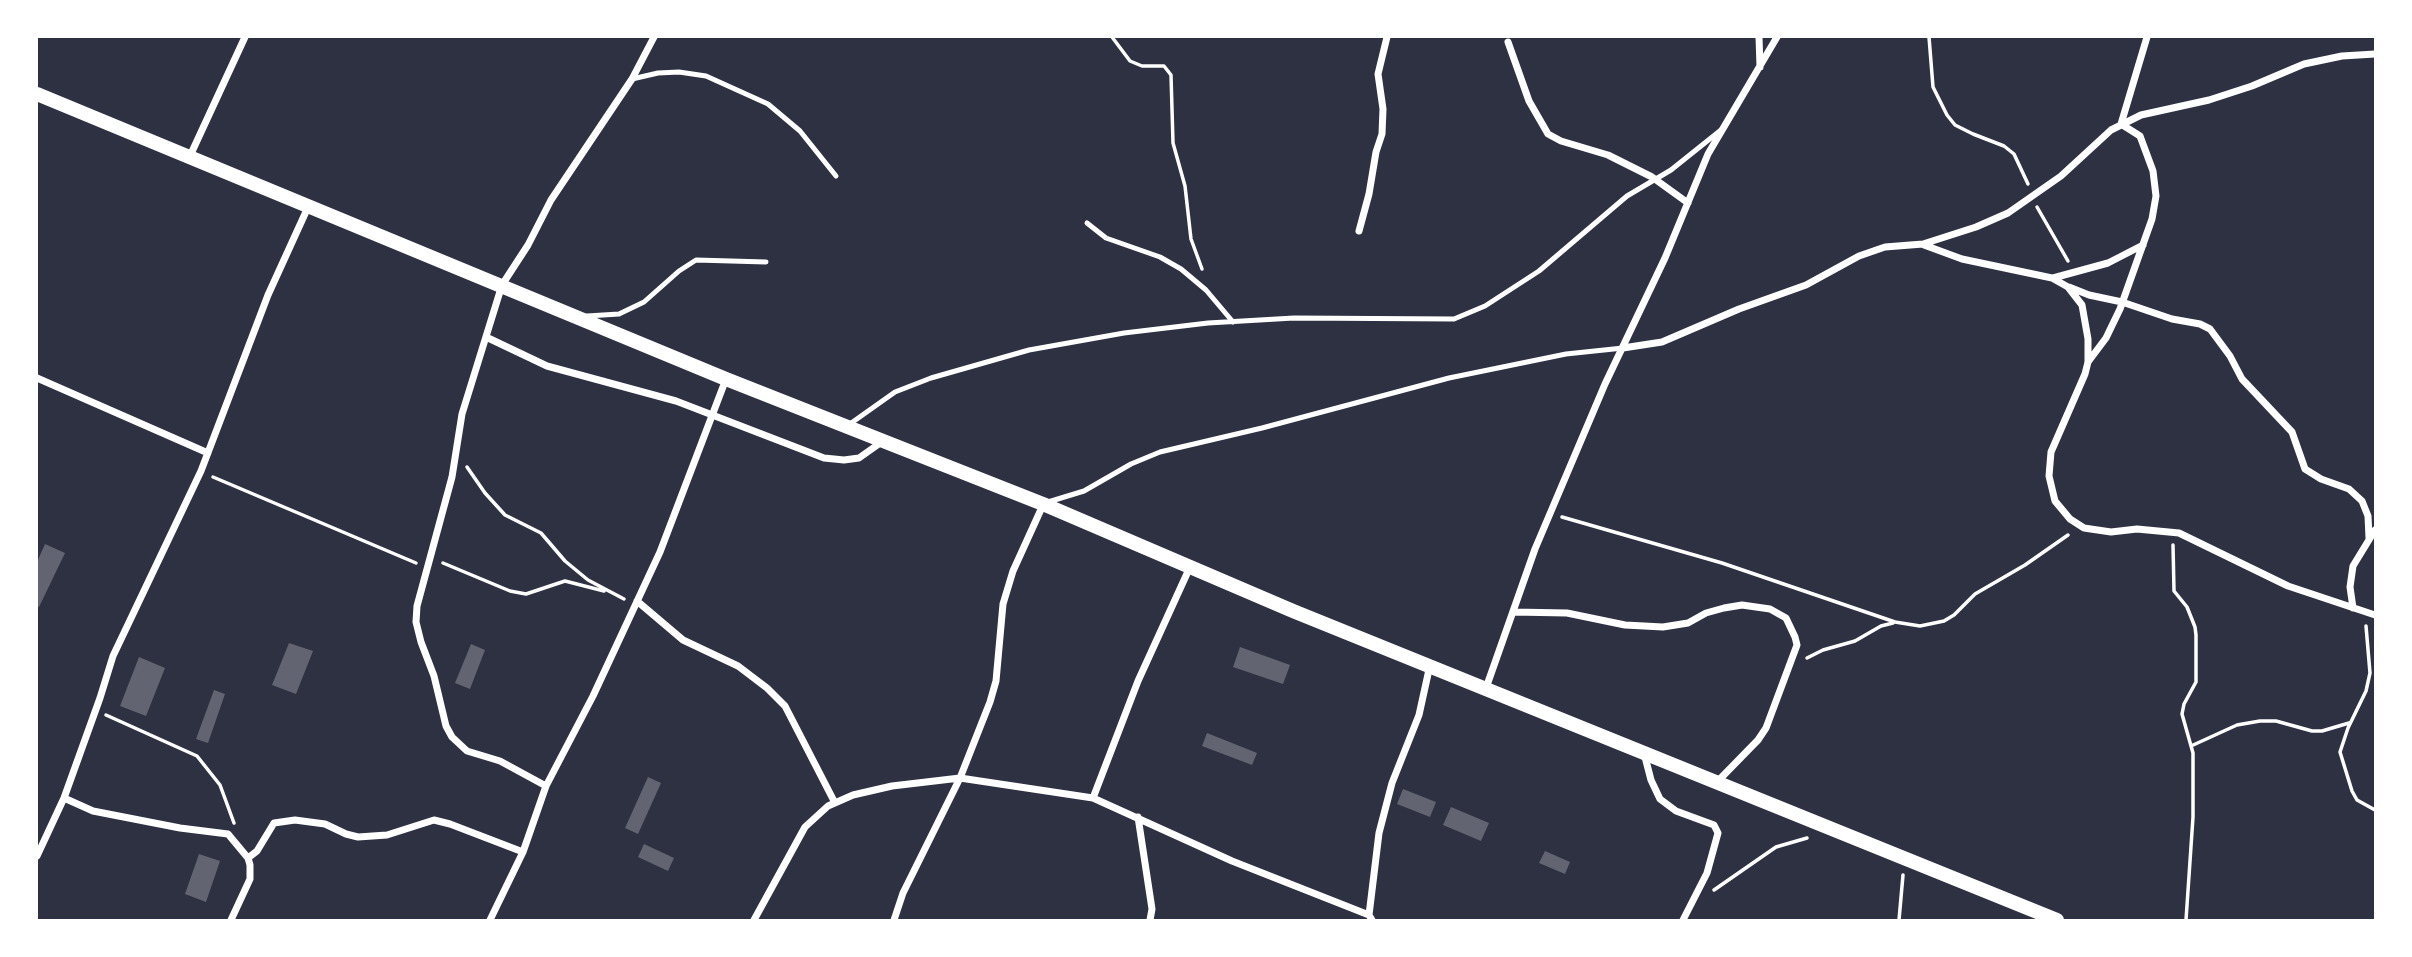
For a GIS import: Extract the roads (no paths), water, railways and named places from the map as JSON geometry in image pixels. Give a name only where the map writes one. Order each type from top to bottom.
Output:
[{"type":"main road","points":[[37,94],[726,379],[1043,504],[1293,611],[2057,920]]},
{"type":"street","points":[[190,156],[245,37]]},
{"type":"street","points":[[546,786],[500,761],[467,751],[452,737],[446,726],[434,676],[416,622],[417,606],[452,477],[462,414],[502,285],[528,245],[551,200],[632,79],[654,37]]},
{"type":"street","points":[[1359,231],[1382,134],[1384,109],[1378,74],[1387,37]]},
{"type":"street","points":[[1759,37],[1759,68]]},
{"type":"street","points":[[1486,688],[1550,514],[1605,384],[1708,154],[1777,37]]},
{"type":"street","points":[[2122,124],[2147,37]]},
{"type":"street","points":[[1508,43],[1529,101],[1548,134],[1561,141],[1608,155],[1654,179],[1688,203]]},
{"type":"street","points":[[1623,348],[1662,342],[1739,309],[1806,285],[1859,256],[1885,247],[1923,244],[1976,227],[2033,197],[2061,176],[2092,145],[2122,124],[2141,116],[2183,107],[2252,86],[2304,64],[2343,56],[2375,54]]},
{"type":"street","points":[[2088,362],[2106,338],[2122,302],[2152,219],[2157,196],[2153,171],[2140,136],[2122,124]]},
{"type":"street","points":[[37,856],[64,798],[113,656],[201,471],[268,295],[309,205]]},
{"type":"street","points":[[1923,244],[1962,259],[2052,278],[2089,295],[2122,302],[2172,319],[2200,324],[2210,330],[2230,356],[2242,379],[2292,432],[2305,469],[2321,479],[2348,489],[2362,500],[2368,516],[2370,538]]},
{"type":"street","points":[[2052,278],[2108,262],[2143,244]]},
{"type":"street","points":[[2068,286],[2082,306],[2088,339],[2088,362],[2051,452],[2049,476],[2055,501],[2070,519],[2084,528],[2111,532],[2137,529],[2173,532],[2288,586],[2375,615]]},
{"type":"street","points":[[486,337],[547,366],[676,401],[824,458],[859,458],[884,441]]},
{"type":"street","points":[[37,379],[208,453]]},
{"type":"street","points":[[490,920],[523,852],[546,786],[593,696],[660,552],[726,379]]},
{"type":"street","points":[[894,920],[903,893],[960,778],[996,681],[1003,604],[1013,570],[1043,504]]},
{"type":"street","points":[[2353,608],[2350,587],[2353,566],[2375,530]]},
{"type":"street","points":[[1093,798],[1143,670],[1190,566]]},
{"type":"street","points":[[636,603],[683,640],[738,666],[785,706],[835,803]]},
{"type":"street","points":[[1513,612],[1567,613],[1625,625],[1663,627],[1688,623],[1706,613],[1724,608],[1759,606],[1786,618],[1797,645],[1766,728],[1758,740],[1716,782]]},
{"type":"street","points":[[754,920],[805,827],[828,806],[853,795],[892,786],[960,778],[1093,798],[1232,861],[1370,918],[1382,820],[1392,783],[1419,715],[1430,665]]},
{"type":"street","points":[[1644,753],[1651,780],[1660,799],[1676,811],[1714,825],[1718,833],[1707,873],[1683,920]]},
{"type":"street","points":[[64,798],[93,811],[180,828],[228,834],[246,855],[250,880],[231,920]]},
{"type":"street","points":[[1138,817],[1152,909],[1150,920]]},
{"type":"street","points":[[246,855],[257,851],[274,823],[295,820],[325,824],[358,837],[387,835],[433,820],[523,852]]},
{"type":"lane","points":[[632,79],[658,73],[679,72],[706,76],[768,104],[800,131],[836,176]]},
{"type":"lane","points":[[846,426],[895,392],[931,378],[1029,350],[1124,332],[1294,318],[1454,319],[1496,300],[1539,271],[1618,203],[1671,170],[1724,128]]},
{"type":"lane","points":[[1087,223],[1106,238],[1160,257],[1181,269],[1206,290],[1233,322]]},
{"type":"lane","points":[[578,317],[619,314],[644,302],[679,271],[696,260],[766,262]]},
{"type":"lane","points":[[1043,504],[1084,491],[1131,464],[1160,452],[1262,428],[1448,378],[1556,356],[1623,348]]}]
